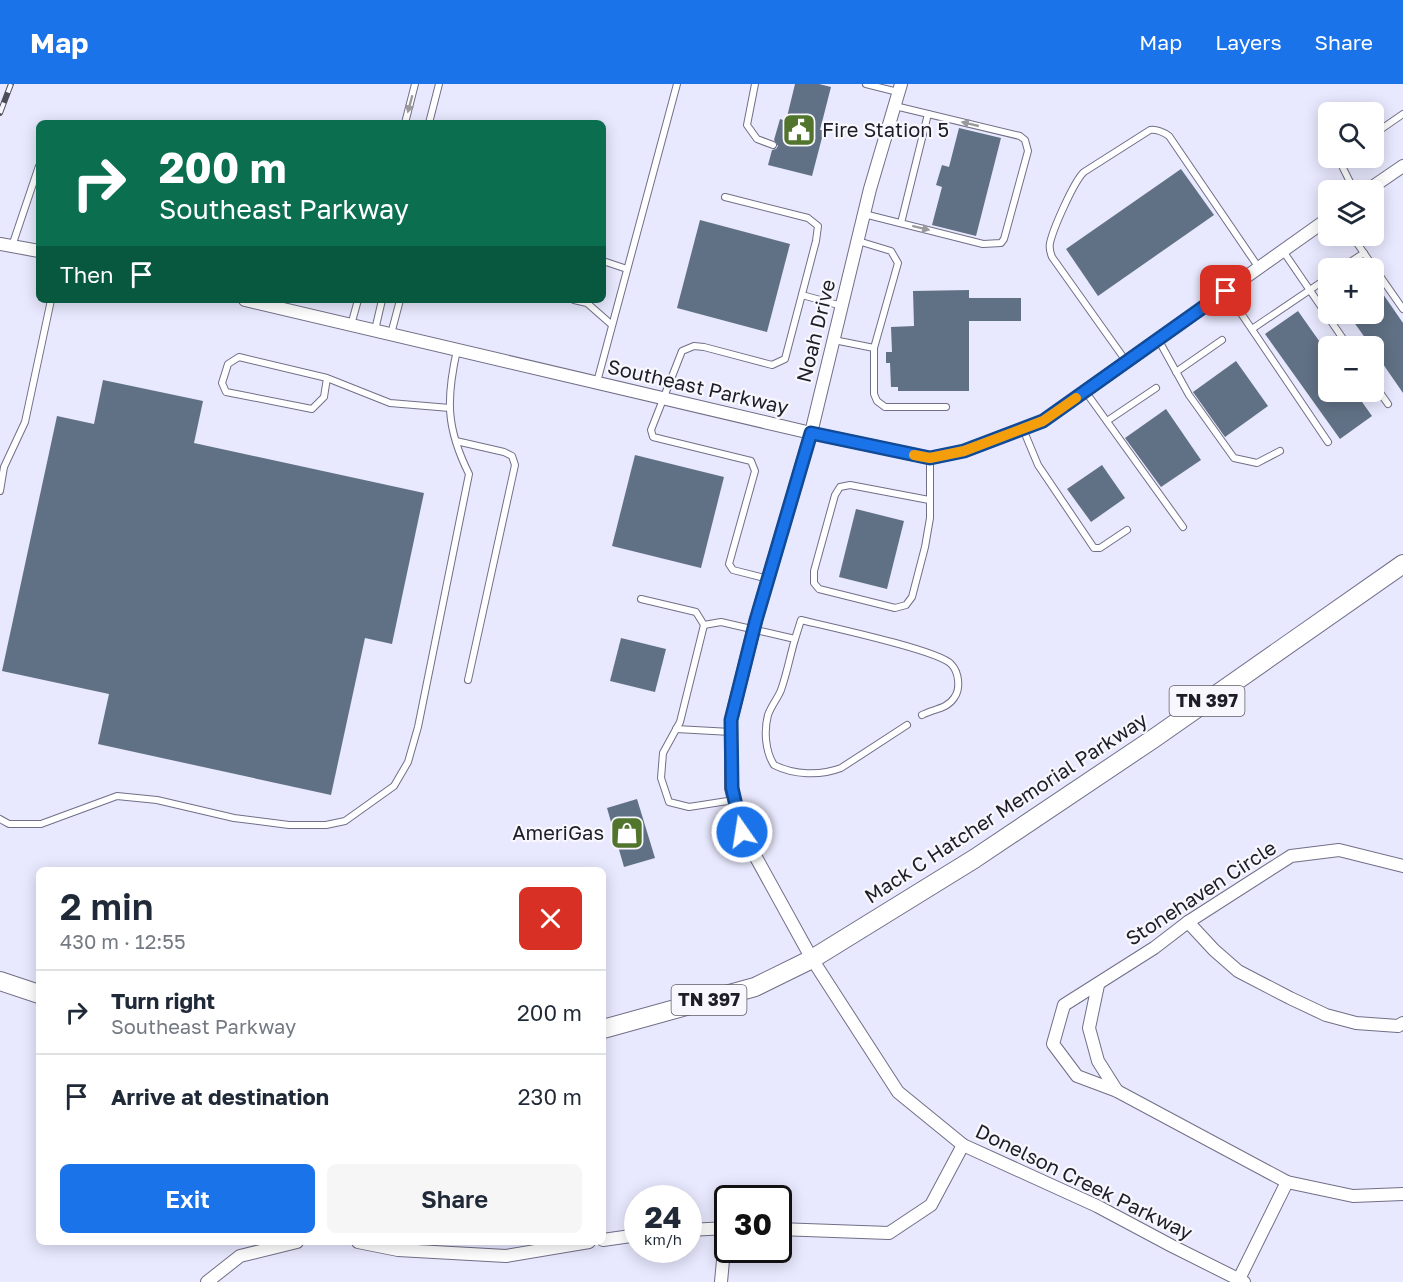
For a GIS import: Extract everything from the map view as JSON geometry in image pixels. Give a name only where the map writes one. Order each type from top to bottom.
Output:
[{"type":"main road","name":"Mack C Hatcher Memorial Parkway","points":[[606,1028],[756,987],[812,959],[974,859],[1153,739],[1403,564]]},
{"type":"main road","points":[[2,981],[36,993]]},
{"type":"street","name":"Noah Drive","points":[[812,959],[742,832],[732,788],[731,720],[754,629],[811,433],[864,214],[900,88]]},
{"type":"street","points":[[1383,180],[1403,166]]},
{"type":"street","name":"Southeast Parkway","points":[[258,303],[811,433],[930,458],[964,451],[1043,421],[1318,226]]},
{"type":"street","points":[[6,245],[36,250]]},
{"type":"street","name":"Stonehaven Circle","points":[[1403,866],[1339,850],[1291,856],[1188,922],[1154,948],[1098,985],[1064,1005],[1053,1044],[1077,1076],[1117,1091],[1287,1182],[1353,1196],[1403,1194]]},
{"type":"street","points":[[1188,922],[1238,971],[1326,1015],[1356,1023],[1398,1026],[1403,1023]]},
{"type":"street","name":"Donelson Creek Parkway","points":[[812,959],[898,1092],[963,1145],[1097,1206],[1242,1281]]},
{"type":"street","name":"Stonehaven Circle","points":[[1098,985],[1089,1028],[1098,1061],[1117,1091]]},
{"type":"street","points":[[792,1230],[889,1233],[931,1205],[963,1145]]},
{"type":"street","points":[[1242,1281],[1287,1182]]},
{"type":"street","points":[[606,1239],[624,1236]]},
{"type":"street","points":[[207,1282],[240,1256],[285,1245]]},
{"type":"street","points":[[373,1245],[398,1250],[506,1256],[571,1245]]},
{"type":"street","points":[[721,1282],[723,1263]]},
{"type":"lane","points":[[406,120],[415,84]]},
{"type":"lane","points":[[430,120],[439,84]]},
{"type":"lane","points":[[596,383],[677,84]]},
{"type":"lane","points":[[755,84],[747,125],[757,139],[773,145]]},
{"type":"lane","points":[[866,84],[900,88]]},
{"type":"lane","points":[[864,214],[994,245],[1001,243],[1004,239],[1028,151],[1025,140],[1020,136],[894,106]]},
{"type":"lane","points":[[901,223],[928,114]]},
{"type":"lane","points":[[1384,127],[1403,114]]},
{"type":"lane","points":[[1127,362],[1050,251],[1051,239],[1076,180],[1084,172],[1150,130],[1165,133],[1259,268]]},
{"type":"lane","points":[[6,245],[36,175]]},
{"type":"lane","points":[[29,195],[36,196]]},
{"type":"lane","points":[[724,197],[808,218],[818,226],[785,359],[772,365],[704,347],[694,346],[682,351],[651,430],[653,437],[751,461],[755,471],[729,564],[733,570],[769,579]]},
{"type":"lane","points":[[858,241],[891,251],[898,263],[874,348],[874,394],[877,401],[885,407],[896,408],[946,407]]},
{"type":"lane","points":[[1360,246],[1403,309]]},
{"type":"lane","points":[[1283,251],[1341,336]]},
{"type":"lane","points":[[1355,258],[1364,252]]},
{"type":"lane","points":[[606,262],[627,269]]},
{"type":"lane","points":[[1252,329],[1318,285]]},
{"type":"lane","points":[[1226,291],[1328,442]]},
{"type":"lane","points":[[802,295],[842,306]]},
{"type":"lane","points":[[0,491],[4,467],[25,422],[50,303]]},
{"type":"lane","points":[[351,325],[357,303]]},
{"type":"lane","points":[[375,330],[381,303]]},
{"type":"lane","points":[[390,334],[399,303]]},
{"type":"lane","points":[[586,303],[612,325]]},
{"type":"lane","points":[[1158,339],[1189,395],[1234,458],[1257,463],[1280,451]]},
{"type":"lane","points":[[833,340],[874,348]]},
{"type":"lane","points":[[1176,372],[1222,340]]},
{"type":"lane","points":[[0,819],[9,824],[41,824],[117,796],[157,801],[234,818],[289,825],[326,825],[345,821],[394,786],[408,762],[418,727],[469,474],[459,453],[450,408],[449,384],[457,350]]},
{"type":"lane","points":[[327,378],[324,397],[312,409],[226,392],[222,382],[228,364],[239,357],[327,378],[390,403],[450,408]]},
{"type":"lane","points":[[1107,421],[1156,388]]},
{"type":"lane","points":[[1085,391],[1183,527]]},
{"type":"lane","points":[[1384,398],[1388,404]]},
{"type":"lane","points":[[1023,429],[1038,465],[1094,548],[1100,548],[1127,530]]},
{"type":"lane","points":[[456,441],[504,452],[512,456],[515,465],[468,680]]},
{"type":"lane","points":[[929,500],[850,485],[840,487],[835,495],[814,571],[814,583],[819,589],[875,604],[895,608],[906,605],[912,597],[930,519],[930,458]]},
{"type":"lane","points":[[641,599],[696,612],[704,626],[680,722],[663,753],[661,778],[669,802],[689,807],[734,800]]},
{"type":"lane","points":[[907,725],[841,768],[830,772],[803,773],[774,765],[769,758],[766,743],[766,725],[772,705],[781,691],[801,620],[943,658],[952,664],[957,674],[956,697],[948,705],[922,716]]},
{"type":"lane","points":[[704,626],[721,622],[795,639]]},
{"type":"lane","points":[[676,729],[731,732]]},
{"type":"building","name":"Fire Station 5","points":[[795,84],[819,84],[831,87],[820,130],[824,130],[812,176],[768,165],[772,150],[778,146],[774,140],[780,119],[786,121]]},
{"type":"building","points":[[959,128],[1001,138],[976,236],[932,225],[942,187],[936,185],[942,165],[949,167]]},
{"type":"building","points":[[1181,169],[1214,215],[1098,296],[1066,249]]},
{"type":"building","points":[[700,220],[790,244],[767,332],[677,308]]},
{"type":"building","points":[[969,290],[969,298],[1021,298],[1021,321],[969,321],[969,391],[898,391],[898,387],[891,387],[890,363],[886,363],[886,352],[892,352],[891,327],[914,326],[913,291]]},
{"type":"building","points":[[1384,295],[1403,323],[1403,393],[1384,365],[1384,336],[1364,336],[1355,324],[1384,324]]},
{"type":"building","points":[[1298,311],[1318,339],[1318,402],[1362,402],[1372,416],[1340,439],[1265,334]]},
{"type":"building","points":[[1236,361],[1268,406],[1225,437],[1193,392]]},
{"type":"building","points":[[103,380],[203,401],[194,443],[424,493],[392,644],[365,638],[331,795],[98,744],[109,694],[2,671],[57,416],[94,424]]},
{"type":"building","points":[[1166,409],[1201,460],[1161,487],[1125,438]]},
{"type":"building","points":[[635,455],[724,477],[701,568],[612,546]]},
{"type":"building","points":[[1102,465],[1125,498],[1091,522],[1067,489]]},
{"type":"building","points":[[856,509],[904,521],[887,589],[839,577]]},
{"type":"building","points":[[621,638],[666,649],[655,692],[610,681]]},
{"type":"building","points":[[637,799],[655,858],[624,867],[607,808]]},
{"type":"railway","points":[[0,113],[11,84]]},
{"type":"slow traffic","points":[[914,455],[930,458],[964,451],[1043,421],[1076,398]]},
{"type":"place","name":"Fire Station 5","points":[[799,130]]},
{"type":"place","name":"AmeriGas","points":[[627,833]]},
{"type":"route","points":[[742,832],[732,788],[731,720],[756,620],[811,433],[930,458],[964,451],[1043,421],[1226,291]]}]
